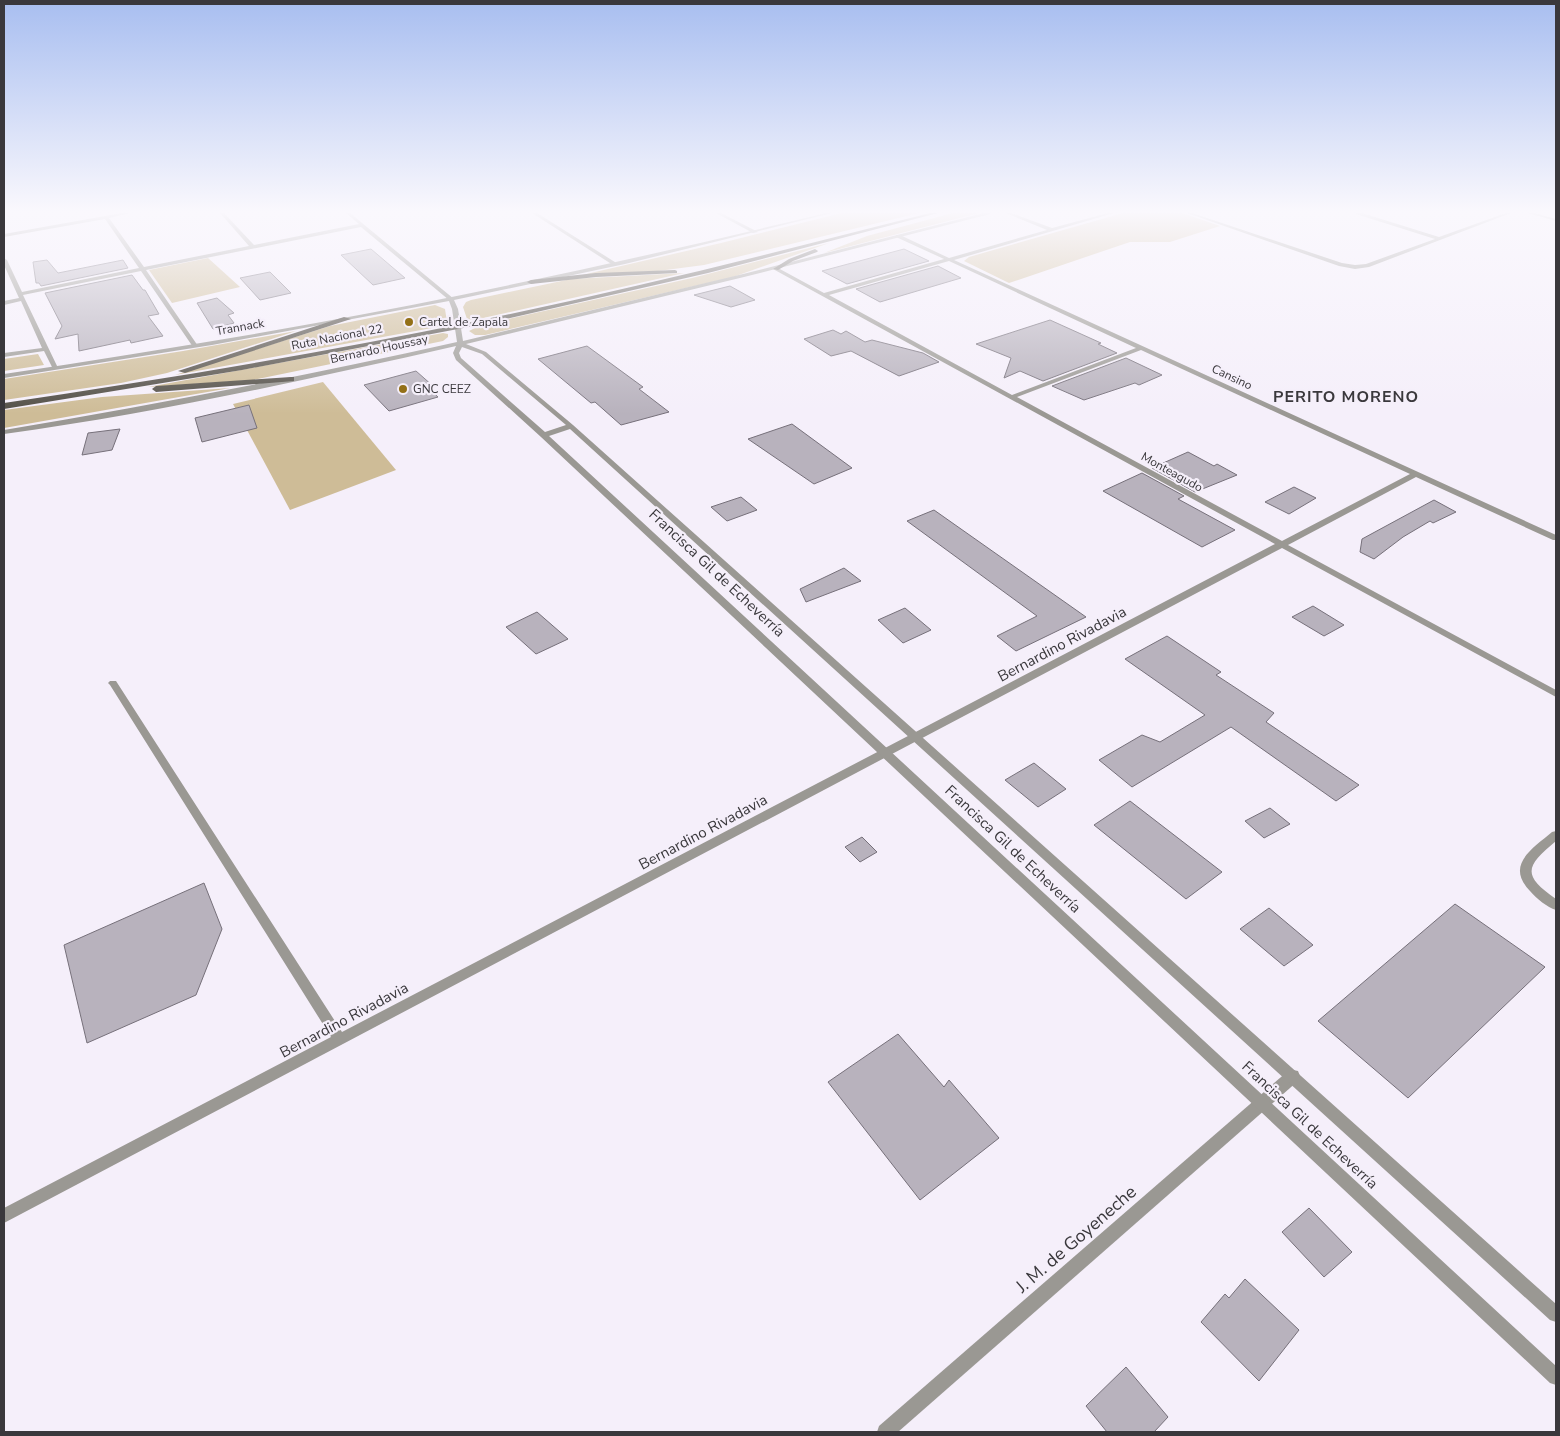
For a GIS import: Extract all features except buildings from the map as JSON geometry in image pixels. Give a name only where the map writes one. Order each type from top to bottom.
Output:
[{"type":"main road","points":[[531,282],[550,280]]},
{"type":"main road","name":"Ruta Nacional 22","points":[[4,406],[248,366],[457,327],[669,280]]},
{"type":"main road","points":[[107,390],[195,367],[347,319]]},
{"type":"main road","points":[[36,401],[122,392],[291,379]]},
{"type":"street","points":[[12,280],[55,368]]},
{"type":"street","points":[[4,303],[21,297],[94,280]]},
{"type":"street","points":[[150,280],[195,346]]},
{"type":"street","points":[[428,280],[451,299]]},
{"type":"street","name":"Trannack","points":[[4,376],[195,346],[347,319],[540,280]]},
{"type":"street","name":"Bernardo Houssay","points":[[4,432],[144,408],[460,344],[732,280]]},
{"type":"street","name":"Monteagudo","points":[[796,280],[1556,694]]},
{"type":"street","points":[[824,295],[876,280]]},
{"type":"street","name":"Cansino","points":[[994,280],[1556,538]]},
{"type":"street","name":"Francisca Gil de Echeverría","points":[[451,299],[460,344],[456,353],[458,359],[544,434],[1556,1377]]},
{"type":"street","name":"Francisca Gil de Echeverría","points":[[460,344],[484,352],[571,426],[1556,1314]]},
{"type":"street","points":[[1012,398],[1142,348]]},
{"type":"street","points":[[4,355],[46,349]]},
{"type":"street","points":[[544,434],[571,426]]},
{"type":"street","name":"Bernardino Rivadavia","points":[[4,1216],[1416,474]]},
{"type":"street","points":[[113,683],[340,1040]]},
{"type":"street","points":[[1556,835],[1526,863],[1525,870],[1527,878],[1556,905]]},
{"type":"street","name":"J. M. de Goyeneche","points":[[885,1432],[1292,1076]]},
{"type":"shaded area","points":[[156,280],[232,280],[240,287],[172,303]]},
{"type":"shaded area","points":[[566,280],[653,280],[474,320],[467,319],[463,307],[466,302]]},
{"type":"shaded area","points":[[683,280],[720,280],[485,335],[475,335],[469,331],[481,325]]},
{"type":"shaded area","points":[[1003,280],[1018,280],[1009,283]]},
{"type":"shaded area","points":[[435,305],[445,309],[447,322],[443,326],[175,375],[330,326]]},
{"type":"shaded area","points":[[296,331],[167,373],[121,383],[4,400],[4,379]]},
{"type":"shaded area","points":[[443,333],[448,334],[448,337],[443,341],[253,380],[148,387]]},
{"type":"shaded area","points":[[38,354],[44,365],[4,371],[4,359]]},
{"type":"shaded area","points":[[323,382],[396,470],[290,510],[233,404]]},
{"type":"shaded area","points":[[230,388],[4,428],[4,410],[102,397]]},
{"type":"place","name":"Cartel de Zapala","points":[[409,322]]},
{"type":"place","name":"GNC CEEZ","points":[[403,389]]},
{"type":"district","name":"PERITO MORENO","points":[[1346,397]]}]
